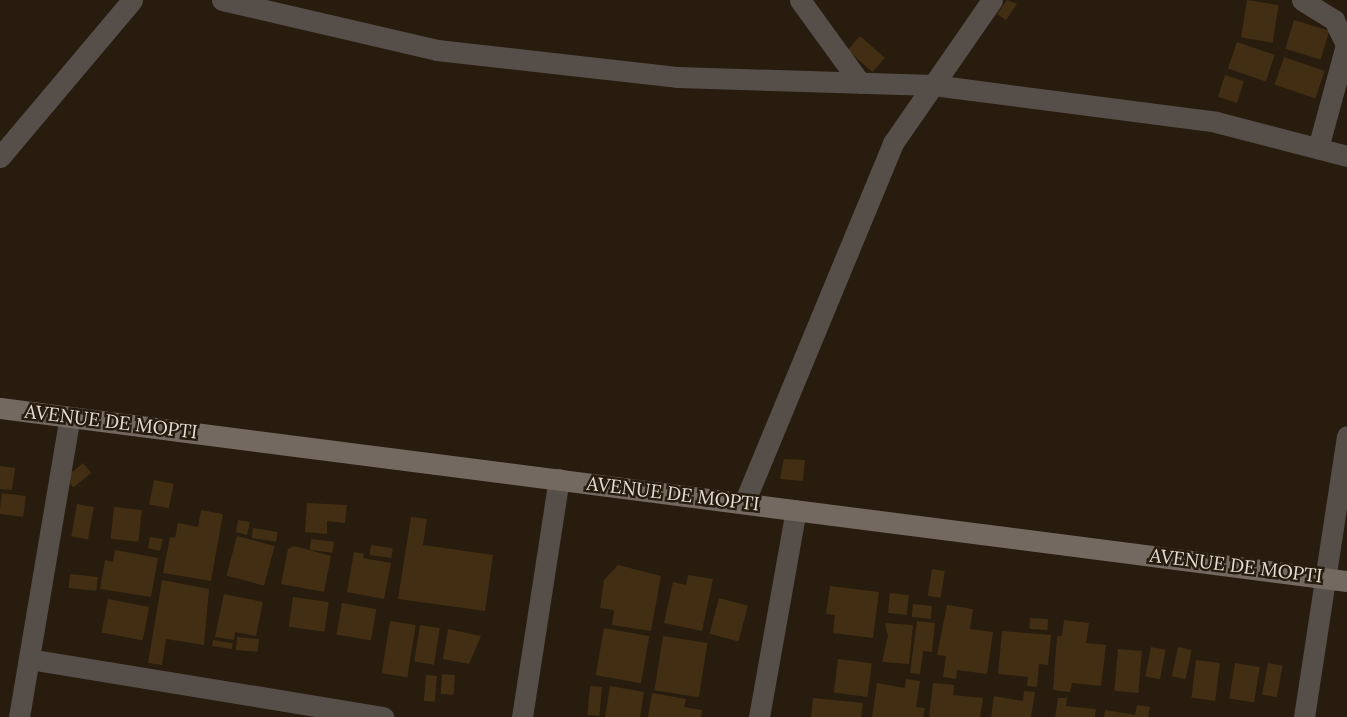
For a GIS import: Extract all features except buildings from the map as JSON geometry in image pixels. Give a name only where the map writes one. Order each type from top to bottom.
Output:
[{"type":"street","points":[[0,156],[132,0]]},
{"type":"street","points":[[222,0],[437,50],[678,77],[933,85],[1216,122],[1347,156]]},
{"type":"street","points":[[800,0],[860,83]]},
{"type":"street","points":[[744,503],[893,143],[992,0]]},
{"type":"street","points":[[1302,0],[1334,20],[1346,45],[1318,148]]},
{"type":"street","name":"AVENUE DE MOPTI","points":[[0,408],[1337,579]]},
{"type":"street","points":[[19,717],[70,416]]},
{"type":"street","points":[[1304,717],[1337,579],[1347,436]]},
{"type":"street","points":[[522,717],[559,480]]},
{"type":"street","points":[[759,717],[796,510]]},
{"type":"street","points":[[29,659],[299,710],[383,717]]}]
